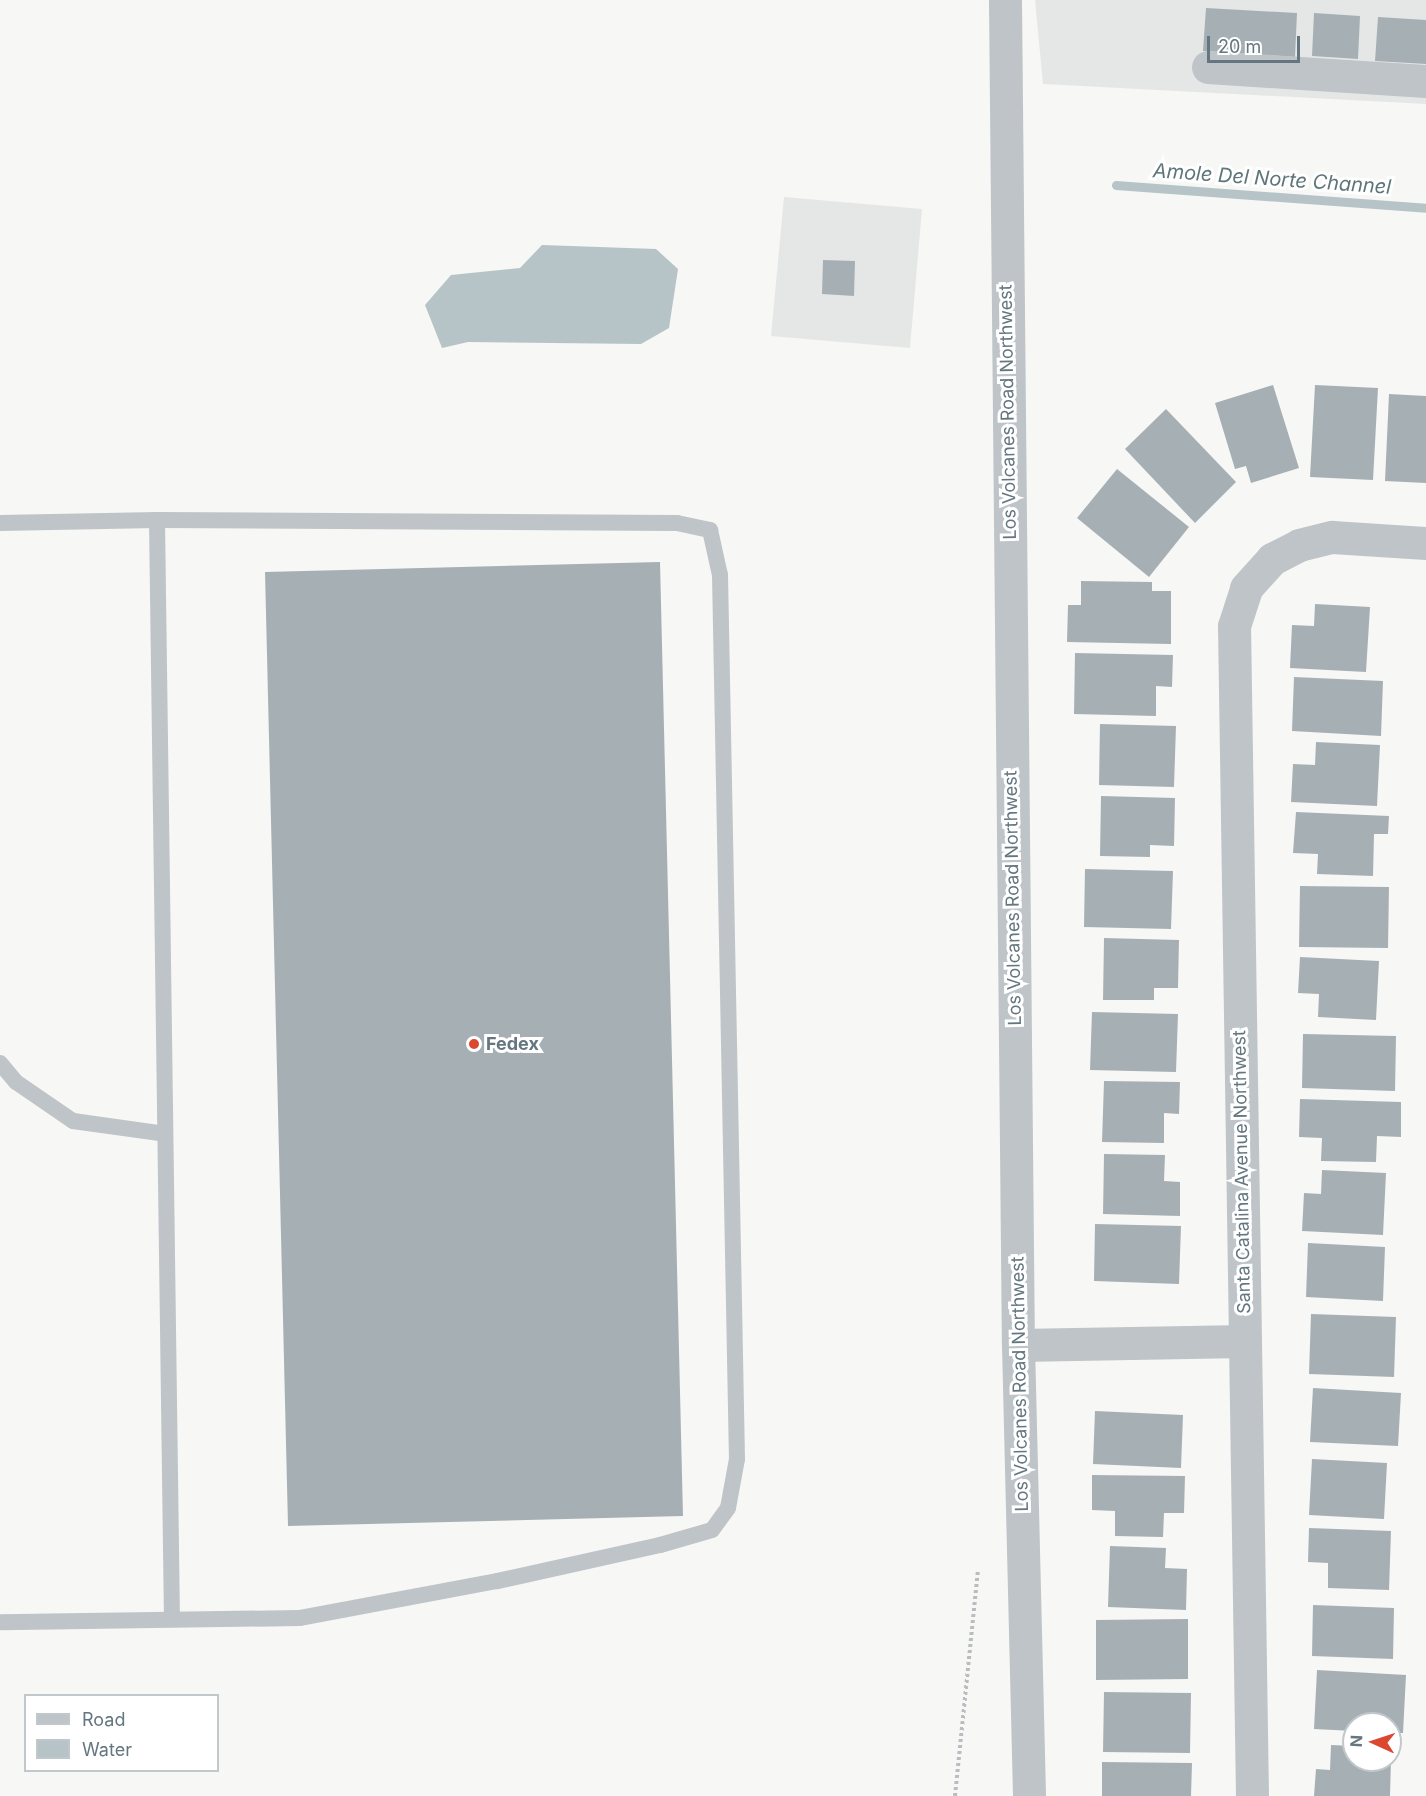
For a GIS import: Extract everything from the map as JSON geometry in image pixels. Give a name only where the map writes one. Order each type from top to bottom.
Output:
[{"type":"street","name":"Los Volcanes Road Northwest","points":[[1005,0],[1018,1345],[1029,1796]]},
{"type":"street","points":[[1208,67],[1426,81]]},
{"type":"street","name":"Santa Catalina Avenue Northwest","points":[[1252,1796],[1234,626],[1246,588],[1272,560],[1299,545],[1332,537],[1426,543]]},
{"type":"street","points":[[1018,1345],[1245,1341]]},
{"type":"lane","points":[[0,523],[157,520],[677,523],[710,530],[720,575],[737,1447],[728,1508],[712,1530],[660,1545],[497,1581],[300,1618],[0,1622]]},
{"type":"lane","points":[[157,520],[172,1619]]},
{"type":"lane","points":[[0,1063],[16,1082],[73,1121],[165,1134]]},
{"type":"path","points":[[955,1796],[978,1571]]},
{"type":"shaded area","points":[[1035,0],[1426,0],[1426,104],[1043,84]]},
{"type":"shaded area","points":[[784,197],[922,209],[910,348],[771,336]]},
{"type":"water","points":[[542,245],[656,249],[678,269],[669,328],[641,344],[468,342],[442,348],[425,305],[451,275],[520,268]]},
{"type":"building","points":[[1206,8],[1297,13],[1295,57],[1203,51]]},
{"type":"building","points":[[1314,13],[1360,16],[1358,59],[1312,56]]},
{"type":"building","points":[[1378,17],[1426,20],[1426,64],[1375,61]]},
{"type":"building","points":[[823,260],[855,261],[854,296],[822,294]]},
{"type":"building","points":[[1273,385],[1299,468],[1251,483],[1246,466],[1235,469],[1215,403]]},
{"type":"building","points":[[1315,385],[1378,388],[1373,480],[1310,477]]},
{"type":"building","points":[[1389,394],[1426,396],[1426,483],[1385,481]]},
{"type":"building","points":[[1166,409],[1236,482],[1195,523],[1125,449]]},
{"type":"building","points":[[1117,469],[1189,527],[1149,577],[1077,518]]},
{"type":"building","name":"Fedex","points":[[660,562],[683,1516],[288,1526],[265,572]]},
{"type":"building","points":[[1081,581],[1152,582],[1152,591],[1171,591],[1171,644],[1067,642],[1068,605],[1081,605]]},
{"type":"building","points":[[1315,604],[1370,607],[1366,672],[1290,668],[1292,625],[1314,626]]},
{"type":"building","points":[[1075,653],[1173,655],[1172,687],[1156,686],[1156,716],[1074,714]]},
{"type":"building","points":[[1294,677],[1383,681],[1381,736],[1292,731]]},
{"type":"building","points":[[1100,724],[1176,726],[1174,787],[1099,785]]},
{"type":"building","points":[[1316,742],[1380,745],[1377,806],[1291,802],[1293,764],[1315,765]]},
{"type":"building","points":[[1101,796],[1175,798],[1174,846],[1150,845],[1150,857],[1100,856]]},
{"type":"building","points":[[1296,812],[1389,816],[1388,834],[1374,834],[1373,876],[1317,874],[1318,854],[1293,853]]},
{"type":"building","points":[[1085,869],[1173,871],[1171,929],[1084,927]]},
{"type":"building","points":[[1300,886],[1389,887],[1388,948],[1299,947]]},
{"type":"building","points":[[1104,938],[1179,940],[1178,988],[1154,988],[1154,1000],[1103,1000]]},
{"type":"building","points":[[1300,957],[1379,961],[1376,1020],[1318,1017],[1319,994],[1298,993]]},
{"type":"building","points":[[1092,1012],[1178,1014],[1176,1072],[1090,1070]]},
{"type":"building","points":[[1303,1034],[1396,1036],[1395,1091],[1302,1088]]},
{"type":"building","points":[[1104,1081],[1180,1082],[1179,1114],[1164,1113],[1164,1143],[1102,1142]]},
{"type":"building","points":[[1300,1099],[1401,1102],[1401,1137],[1377,1136],[1376,1162],[1321,1161],[1322,1138],[1299,1137]]},
{"type":"building","points":[[1104,1154],[1165,1155],[1164,1181],[1180,1182],[1180,1216],[1103,1214]]},
{"type":"building","points":[[1322,1170],[1386,1173],[1383,1235],[1302,1231],[1304,1193],[1321,1194]]},
{"type":"building","points":[[1095,1224],[1181,1226],[1179,1284],[1094,1281]]},
{"type":"building","points":[[1308,1243],[1385,1247],[1383,1301],[1306,1297]]},
{"type":"building","points":[[1311,1314],[1396,1317],[1394,1377],[1309,1374]]},
{"type":"building","points":[[1313,1388],[1401,1393],[1398,1446],[1310,1442]]},
{"type":"building","points":[[1095,1411],[1183,1415],[1181,1468],[1093,1464]]},
{"type":"building","points":[[1312,1459],[1387,1463],[1384,1519],[1309,1515]]},
{"type":"building","points":[[1092,1475],[1185,1476],[1184,1513],[1164,1513],[1163,1537],[1115,1536],[1115,1511],[1092,1510]]},
{"type":"building","points":[[1309,1528],[1391,1531],[1389,1590],[1328,1588],[1328,1563],[1308,1562]]},
{"type":"building","points":[[1110,1546],[1166,1548],[1165,1568],[1187,1569],[1186,1610],[1108,1607]]},
{"type":"building","points":[[1313,1605],[1394,1608],[1393,1659],[1312,1656]]},
{"type":"building","points":[[1188,1619],[1188,1679],[1096,1680],[1096,1620]]},
{"type":"building","points":[[1317,1670],[1406,1675],[1403,1733],[1402,1712],[1342,1712],[1342,1730],[1314,1729]]},
{"type":"building","points":[[1104,1692],[1191,1693],[1190,1753],[1103,1752]]},
{"type":"building","points":[[1331,1745],[1342,1745],[1342,1772],[1391,1772],[1390,1796],[1314,1796],[1316,1769],[1330,1770]]},
{"type":"building","points":[[1102,1762],[1192,1763],[1191,1796],[1102,1796]]},
{"type":"waterway","name":"Amole Del Norte Channel","points":[[1116,185],[1426,208]]},
{"type":"place","name":"Fedex","points":[[474,1044]]}]
